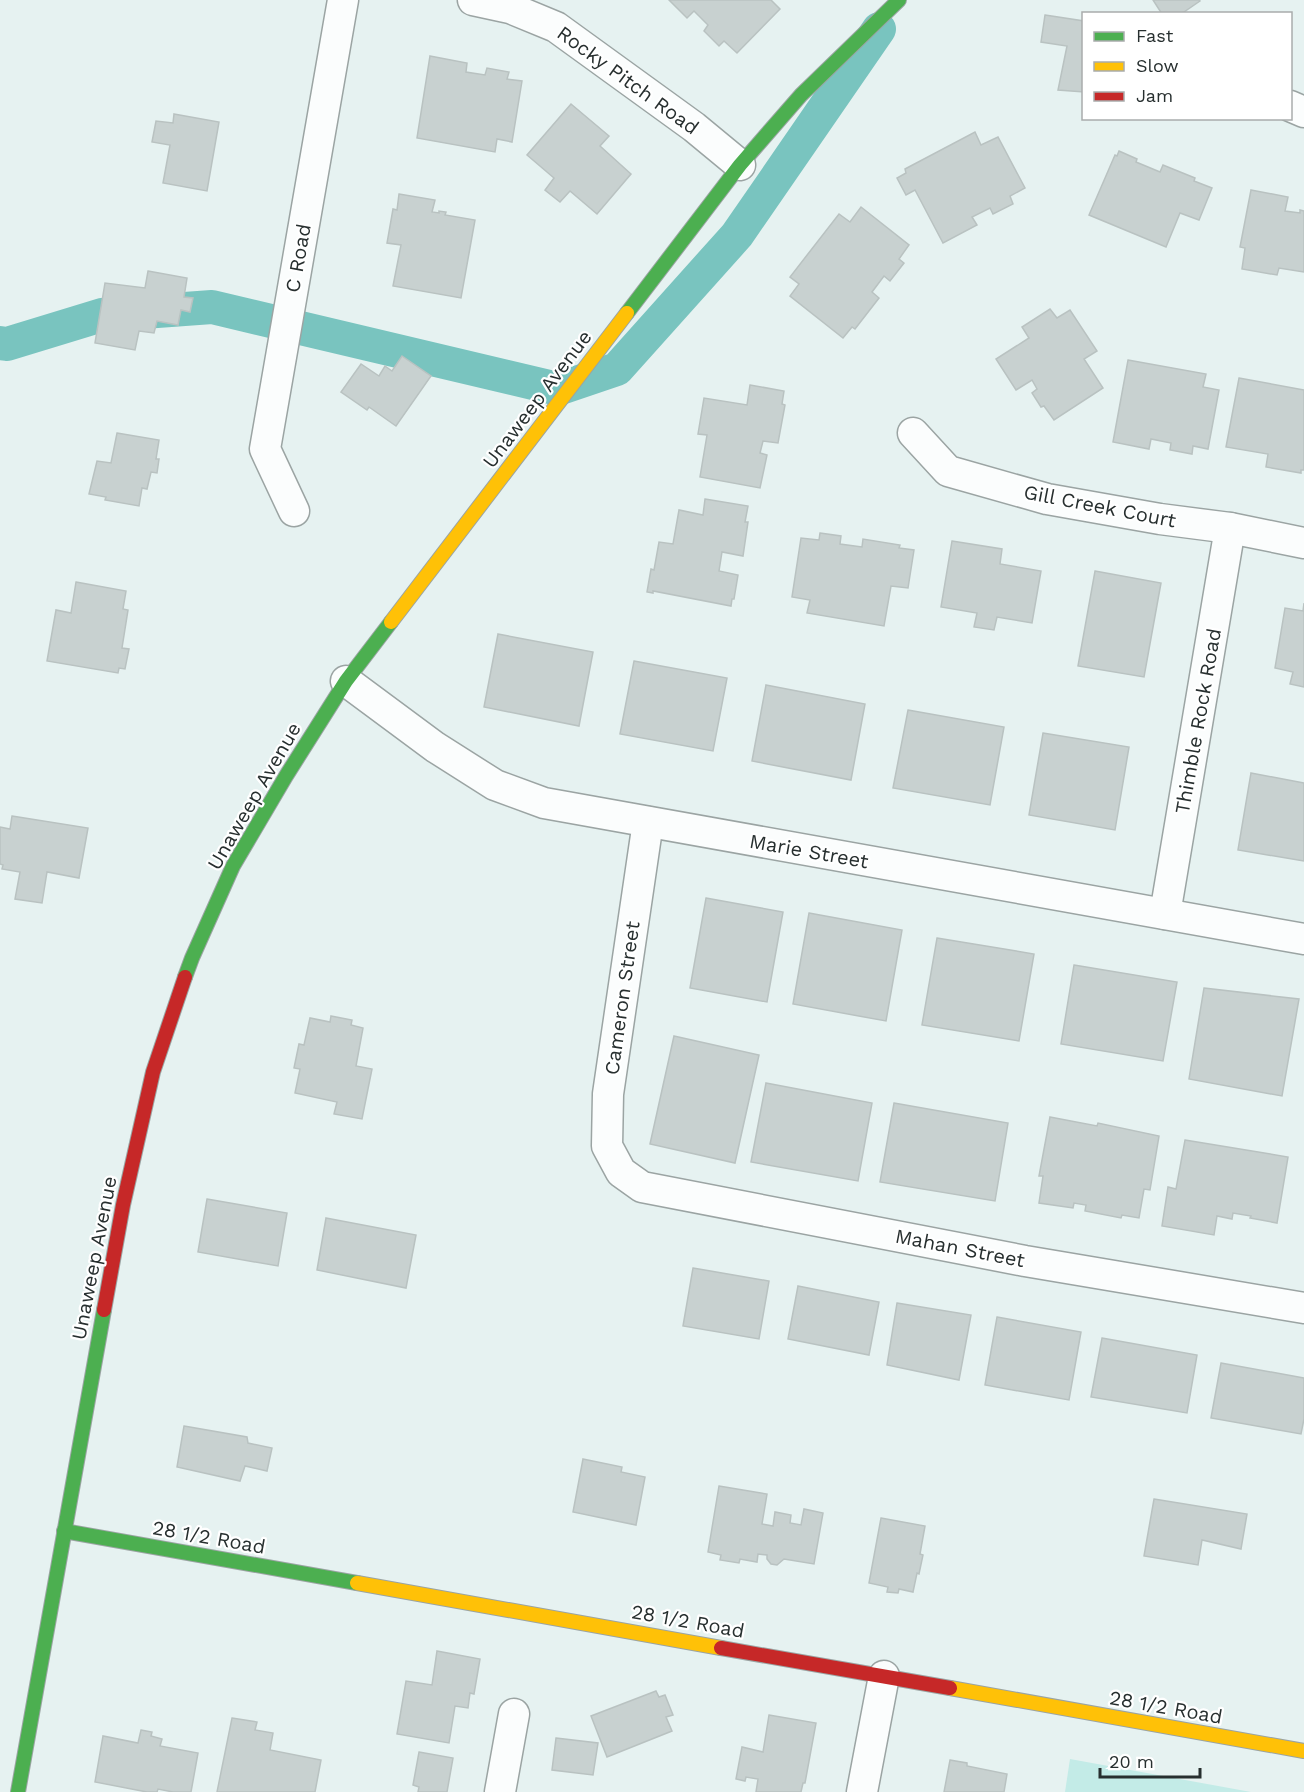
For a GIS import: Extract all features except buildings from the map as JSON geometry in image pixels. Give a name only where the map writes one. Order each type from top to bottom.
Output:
[{"type":"main road","name":"Unaweep Avenue","points":[[18,1792],[123,1205],[153,1072],[192,958],[233,866],[346,681],[740,165],[801,95],[899,0]]},
{"type":"main road","name":"28 1/2 Road","points":[[64,1532],[1304,1752]]},
{"type":"street","name":"C Road","points":[[294,511],[265,448],[343,0]]},
{"type":"street","name":"Rocky Pitch Road","points":[[473,0],[510,8],[556,27],[694,127],[740,165]]},
{"type":"street","name":"Gill Creek Court","points":[[913,433],[948,471],[1047,499],[1160,519],[1230,528],[1304,543]]},
{"type":"street","name":"Thimble Rock Road","points":[[1165,914],[1230,528]]},
{"type":"street","name":"Marie Street","points":[[346,681],[435,747],[495,785],[544,803],[1304,939]]},
{"type":"street","name":"Cameron Street","points":[[621,1172],[607,1146],[608,1094],[648,822]]},
{"type":"street","name":"Mahan Street","points":[[621,1172],[642,1187],[1025,1261],[1304,1308]]},
{"type":"street","points":[[862,1792],[884,1676]]},
{"type":"street","points":[[500,1792],[514,1714]]},
{"type":"shaded area","points":[[1070,1759],[1251,1792],[1065,1792]]},
{"type":"waterway","points":[[0,343],[7,344],[102,315],[212,307],[558,389],[617,369],[737,235],[879,29]]},
{"type":"traffic: fast","points":[[627,313],[740,165],[801,95],[899,0]]},
{"type":"traffic: fast","points":[[185,977],[233,866],[346,681],[391,622]]},
{"type":"traffic: fast","points":[[18,1792],[104,1310]]},
{"type":"traffic: fast","points":[[64,1531],[357,1583]]},
{"type":"traffic: slow","points":[[391,622],[627,313]]},
{"type":"traffic: slow","points":[[357,1583],[721,1648]]},
{"type":"traffic: slow","points":[[950,1688],[1304,1751]]},
{"type":"traffic: jam","points":[[104,1310],[123,1205],[153,1072],[185,977]]},
{"type":"traffic: jam","points":[[721,1648],[950,1688]]}]
